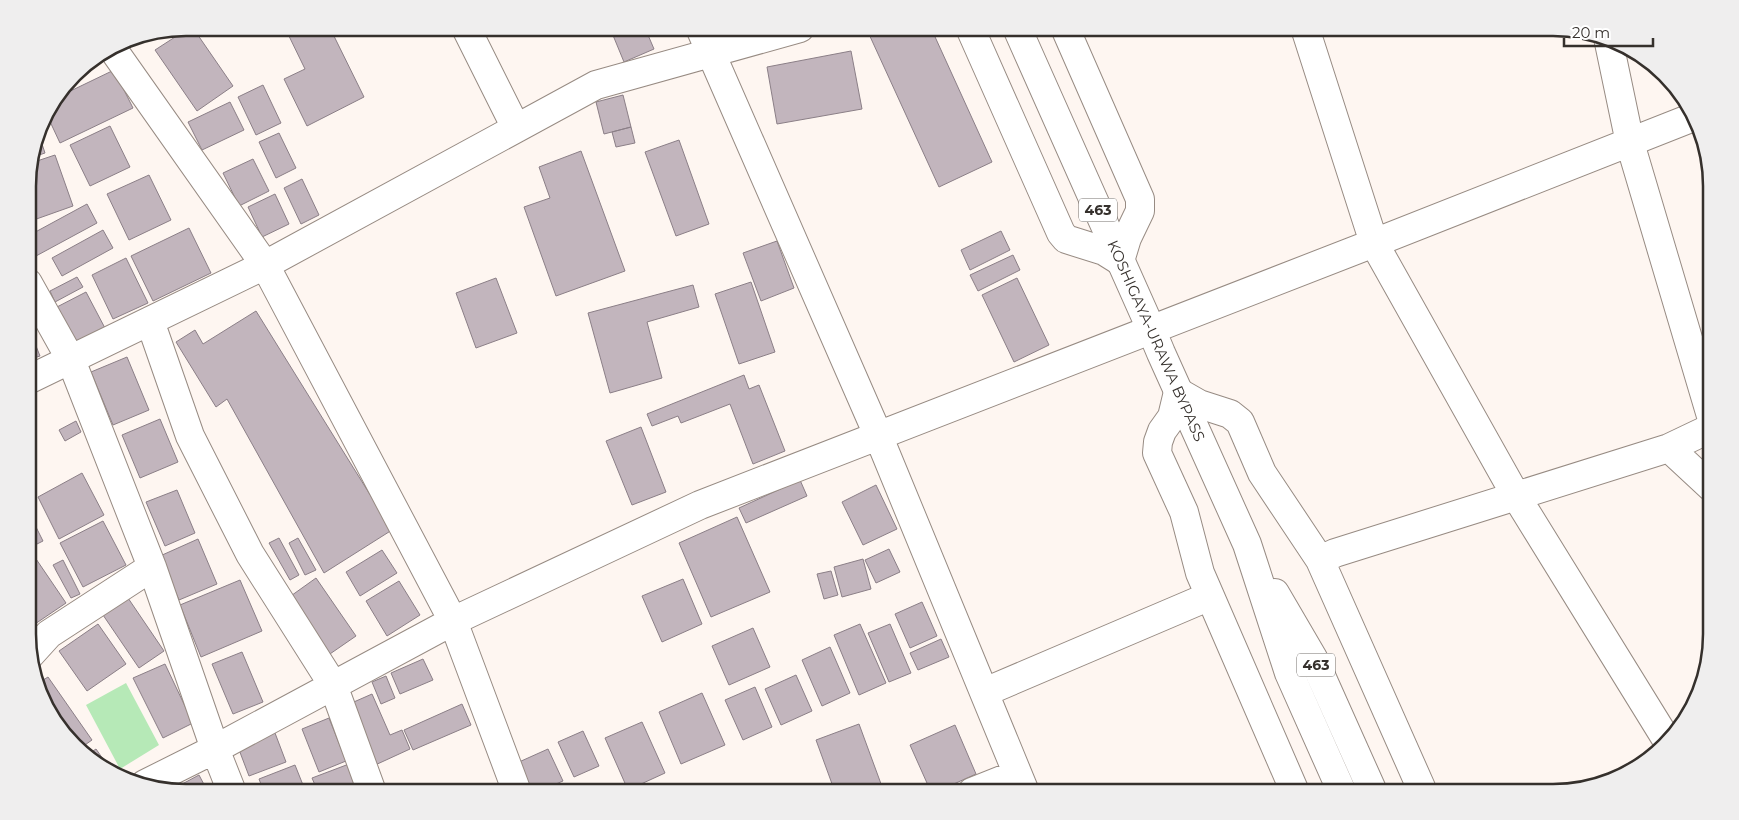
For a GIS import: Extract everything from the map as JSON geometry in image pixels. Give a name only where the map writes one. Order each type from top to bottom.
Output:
[{"type":"main road","points":[[974,36],[1061,233],[1072,242],[1104,251],[1120,260],[1127,238],[1140,212],[1140,199],[1069,36]]},
{"type":"main road","name":"KOSHIGAYA-URAWA BYPASS","points":[[1021,36],[1247,544],[1313,658],[1369,783]]},
{"type":"main road","points":[[1308,36],[1374,243],[1516,496],[1664,735]]},
{"type":"main road","points":[[470,37],[516,128]]},
{"type":"main road","points":[[703,37],[878,435],[1021,783]]},
{"type":"main road","points":[[37,376],[264,265],[596,85],[769,37]]},
{"type":"main road","points":[[1610,48],[1630,142],[1703,389]]},
{"type":"main road","points":[[116,54],[264,265],[453,621],[514,784]]},
{"type":"main road","points":[[153,780],[215,749],[453,621],[700,505],[1687,120]]},
{"type":"main road","points":[[37,298],[71,360],[152,567],[229,784]]},
{"type":"main road","points":[[150,321],[190,436],[250,554],[333,685],[369,784]]},
{"type":"main road","points":[[1291,783],[1200,573],[1184,512],[1157,453],[1158,442],[1162,431],[1172,417],[1178,392],[1199,404],[1230,414],[1240,422],[1262,472],[1320,560],[1419,783]]},
{"type":"main road","points":[[1320,560],[1335,553],[1669,448],[1703,432]]},
{"type":"main road","points":[[1669,448],[1703,480]]},
{"type":"main road","name":"KOSHIGAYA-URAWA BYPASS","points":[[1247,544],[1289,673],[1338,783]]},
{"type":"main road","points":[[37,647],[49,634],[152,567]]},
{"type":"main road","points":[[985,692],[1210,596]]},
{"type":"green space","points":[[126,683],[159,745],[119,768],[86,705]]},
{"type":"building","points":[[870,36],[935,36],[992,162],[939,187]]},
{"type":"building","points":[[175,37],[199,37],[233,86],[197,111],[155,50]]},
{"type":"building","points":[[289,37],[334,37],[364,97],[307,126],[284,79],[305,69]]},
{"type":"building","points":[[614,37],[649,37],[654,49],[624,62]]},
{"type":"building","points":[[851,51],[862,109],[777,124],[767,67]]},
{"type":"building","points":[[114,70],[133,108],[60,143],[51,123],[70,91]]},
{"type":"building","points":[[263,85],[281,123],[256,135],[238,97]]},
{"type":"building","points":[[623,95],[631,127],[604,134],[596,102]]},
{"type":"building","points":[[230,102],[244,130],[202,150],[188,122]]},
{"type":"building","points":[[110,126],[130,167],[90,186],[70,145]]},
{"type":"building","points":[[631,127],[635,143],[616,147],[612,132]]},
{"type":"building","points":[[279,133],[296,168],[276,178],[259,142]]},
{"type":"building","points":[[679,140],[709,224],[676,236],[645,152]]},
{"type":"building","points":[[42,144],[45,153],[40,155]]},
{"type":"building","points":[[581,151],[625,271],[556,296],[524,207],[550,198],[539,167]]},
{"type":"building","points":[[55,155],[73,206],[37,219],[37,176],[39,160]]},
{"type":"building","points":[[253,159],[269,191],[239,206],[223,173]]},
{"type":"building","points":[[149,175],[171,220],[129,240],[107,194]]},
{"type":"building","points":[[302,179],[319,215],[301,224],[284,188]]},
{"type":"building","points":[[275,194],[289,224],[262,237],[248,207]]},
{"type":"building","points":[[87,204],[97,223],[37,256],[37,231]]},
{"type":"building","points":[[189,228],[211,273],[153,301],[131,256]]},
{"type":"building","points":[[103,230],[113,248],[62,276],[52,258]]},
{"type":"building","points":[[1001,231],[1010,250],[970,270],[961,250]]},
{"type":"building","points":[[777,241],[794,288],[761,301],[743,253]]},
{"type":"building","points":[[1013,255],[1020,270],[978,291],[970,275]]},
{"type":"building","points":[[126,258],[148,303],[113,319],[92,275]]},
{"type":"building","points":[[77,277],[83,287],[55,302],[50,291]]},
{"type":"building","points":[[496,278],[517,333],[476,348],[456,293]]},
{"type":"building","points":[[1017,278],[1049,345],[1014,362],[982,295]]},
{"type":"building","points":[[751,282],[775,352],[739,364],[715,294]]},
{"type":"building","points":[[693,285],[699,307],[647,322],[662,378],[610,393],[588,313]]},
{"type":"building","points":[[86,292],[106,330],[76,346],[55,308]]},
{"type":"building","points":[[256,311],[392,530],[324,573],[227,399],[216,407],[176,342],[195,330],[203,344]]},
{"type":"building","points":[[37,348],[40,356],[37,357]]},
{"type":"building","points":[[127,357],[149,410],[113,425],[91,372]]},
{"type":"building","points":[[744,375],[749,389],[759,385],[785,451],[753,464],[730,404],[681,423],[678,416],[652,426],[647,414]]},
{"type":"building","points":[[160,419],[178,462],[140,478],[122,435]]},
{"type":"building","points":[[76,421],[81,432],[65,441],[59,430]]},
{"type":"building","points":[[641,427],[666,492],[632,505],[606,441]]},
{"type":"building","points":[[82,473],[104,515],[59,539],[38,497]]},
{"type":"building","points":[[800,480],[807,496],[746,523],[739,508]]},
{"type":"building","points":[[876,485],[897,529],[863,545],[842,502]]},
{"type":"building","points":[[177,490],[195,533],[165,546],[146,502]]},
{"type":"building","points":[[737,517],[770,592],[711,617],[679,543]]},
{"type":"building","points":[[103,521],[126,565],[83,587],[60,543]]},
{"type":"building","points":[[36,527],[43,541],[36,544]]},
{"type":"building","points":[[279,538],[299,575],[290,580],[269,543]]},
{"type":"building","points":[[298,538],[316,570],[305,575],[289,543]]},
{"type":"building","points":[[198,539],[217,584],[179,600],[160,556]]},
{"type":"building","points":[[889,549],[900,572],[876,583],[865,560]]},
{"type":"building","points":[[382,550],[397,573],[360,596],[346,572]]},
{"type":"building","points":[[36,559],[66,603],[36,623]]},
{"type":"building","points":[[863,559],[871,589],[842,597],[834,567]]},
{"type":"building","points":[[63,560],[80,594],[71,598],[53,565]]},
{"type":"building","points":[[831,571],[838,595],[824,599],[817,574]]},
{"type":"building","points":[[316,578],[356,636],[327,656],[288,598]]},
{"type":"building","points":[[683,579],[702,624],[662,642],[642,596]]},
{"type":"building","points":[[240,580],[262,631],[201,657],[180,605]]},
{"type":"building","points":[[399,581],[420,615],[387,636],[366,601]]},
{"type":"building","points":[[128,598],[164,651],[139,668],[103,615]]},
{"type":"building","points":[[922,602],[937,636],[910,648],[895,614]]},
{"type":"building","points":[[98,624],[126,664],[87,691],[59,651]]},
{"type":"building","points":[[860,624],[886,683],[859,695],[834,635]]},
{"type":"building","points":[[890,624],[911,673],[889,682],[868,633]]},
{"type":"building","points":[[753,628],[770,667],[729,685],[712,646]]},
{"type":"building","points":[[941,639],[949,657],[918,670],[910,653]]},
{"type":"building","points":[[830,647],[850,693],[822,706],[802,660]]},
{"type":"building","points":[[242,652],[263,702],[233,714],[212,664]]},
{"type":"building","points":[[423,659],[433,680],[400,694],[391,673]]},
{"type":"building","points":[[165,664],[193,723],[163,738],[133,678]]},
{"type":"building","points":[[796,675],[812,711],[781,725],[765,689]]},
{"type":"building","points":[[386,676],[395,698],[381,704],[372,682]]},
{"type":"building","points":[[48,677],[92,740],[85,745],[67,725],[56,709],[44,680]]},
{"type":"building","points":[[755,687],[772,727],[743,740],[725,700]]},
{"type":"building","points":[[702,693],[725,745],[681,764],[659,712]]},
{"type":"building","points":[[372,694],[390,735],[402,730],[410,749],[373,766],[347,705]]},
{"type":"building","points":[[462,704],[471,725],[413,750],[404,730]]},
{"type":"building","points":[[329,718],[346,761],[319,772],[302,729]]},
{"type":"building","points":[[642,722],[665,773],[642,784],[625,784],[605,738]]},
{"type":"building","points":[[859,724],[881,783],[832,784],[816,740]]},
{"type":"building","points":[[955,725],[976,774],[955,783],[927,783],[910,745]]},
{"type":"building","points":[[583,731],[599,766],[574,777],[558,742]]},
{"type":"building","points":[[275,733],[286,762],[249,776],[238,747]]},
{"type":"building","points":[[96,749],[102,758],[95,753],[93,751]]},
{"type":"building","points":[[548,749],[563,781],[557,784],[528,784],[519,762]]},
{"type":"building","points":[[349,764],[357,784],[315,784],[312,778]]},
{"type":"building","points":[[295,765],[303,784],[261,784],[259,779]]},
{"type":"building","points":[[199,775],[204,784],[186,784],[183,784]]}]
